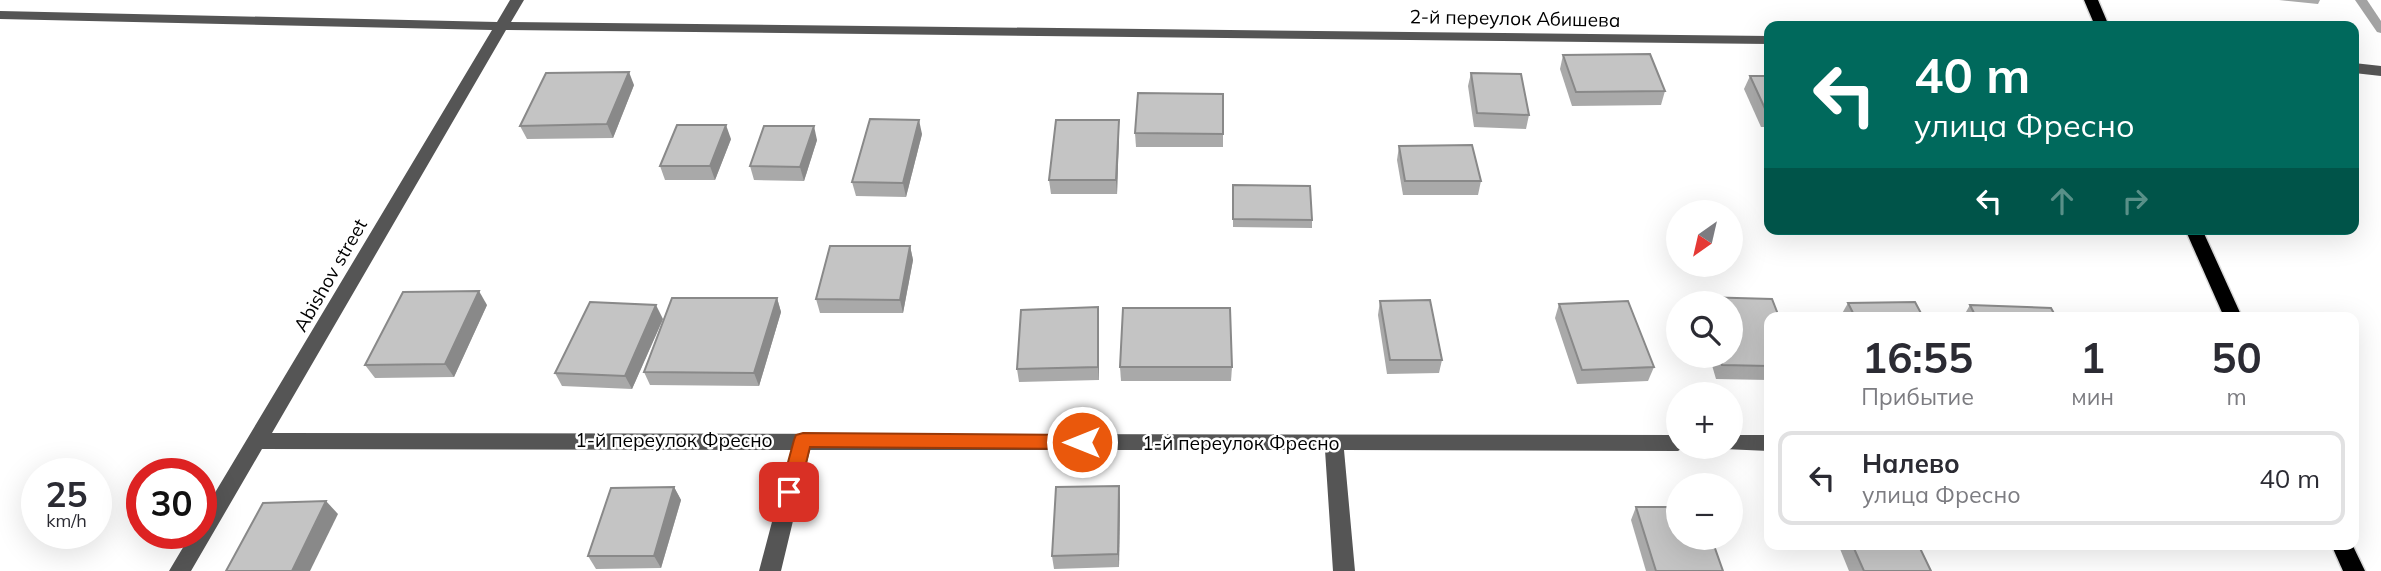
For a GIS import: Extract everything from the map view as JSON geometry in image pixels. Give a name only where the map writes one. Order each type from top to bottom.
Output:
[{"type":"main road","points":[[2091,0],[2100,21]]},
{"type":"main road","points":[[2196,235],[2231,312]]},
{"type":"main road","points":[[2344,550],[2354,571]]},
{"type":"street","name":"Abishov street","points":[[180,571],[517,0]]},
{"type":"street","name":"2-й переулок Абишева","points":[[0,15],[500,26],[1764,40]]},
{"type":"street","points":[[2359,69],[2381,71]]},
{"type":"street","name":"1-й переулок Фресно","points":[[258,440],[1666,443]]},
{"type":"street","points":[[770,571],[803,440]]},
{"type":"street","points":[[1743,443],[1764,443]]},
{"type":"street","points":[[1334,444],[1344,571]]},
{"type":"building","points":[[1650,54],[1665,91],[1576,92],[1563,55]]},
{"type":"building","points":[[629,72],[607,124],[520,126],[546,73]]},
{"type":"building","points":[[1471,73],[1521,74],[1529,115],[1477,113]]},
{"type":"building","points":[[1750,76],[1764,76],[1764,106]]},
{"type":"building","points":[[1138,93],[1223,94],[1223,134],[1135,133]]},
{"type":"building","points":[[870,119],[919,120],[903,183],[852,182]]},
{"type":"building","points":[[1056,120],[1119,120],[1116,180],[1049,180]]},
{"type":"building","points":[[677,125],[726,125],[710,166],[660,166]]},
{"type":"building","points":[[764,126],[814,126],[800,167],[750,166]]},
{"type":"building","points":[[1472,145],[1481,181],[1405,181],[1399,146]]},
{"type":"building","points":[[1233,185],[1310,186],[1312,220],[1233,219]]},
{"type":"building","points":[[830,246],[910,246],[900,300],[816,299]]},
{"type":"building","points":[[479,291],[445,364],[365,365],[403,292]]},
{"type":"building","points":[[672,298],[777,298],[754,373],[644,372]]},
{"type":"building","points":[[1743,298],[1772,299],[1777,312],[1764,312],[1764,366],[1743,365]]},
{"type":"building","points":[[1430,300],[1442,360],[1390,360],[1380,301]]},
{"type":"building","points":[[1628,301],[1654,367],[1582,370],[1559,304]]},
{"type":"building","points":[[590,302],[656,305],[625,376],[555,373]]},
{"type":"building","points":[[1915,302],[1920,312],[1852,312],[1848,303]]},
{"type":"building","points":[[1970,305],[2051,308],[2053,312],[1974,312]]},
{"type":"building","points":[[1098,307],[1098,367],[1017,369],[1021,310]]},
{"type":"building","points":[[1123,308],[1230,308],[1232,367],[1120,367]]},
{"type":"building","points":[[1119,486],[1118,554],[1052,556],[1056,487]]},
{"type":"building","points":[[674,487],[654,556],[588,556],[611,488]]},
{"type":"building","points":[[326,501],[292,571],[226,571],[263,503]]},
{"type":"building","points":[[1636,507],[1666,507],[1666,550],[1716,550],[1723,571],[1656,571]]},
{"type":"building","points":[[1855,550],[1921,550],[1931,571],[1864,571]]},
{"type":"waterway","points":[[2361,0],[2381,30]]},
{"type":"route","points":[[789,492],[803,440],[1082,442]]}]
